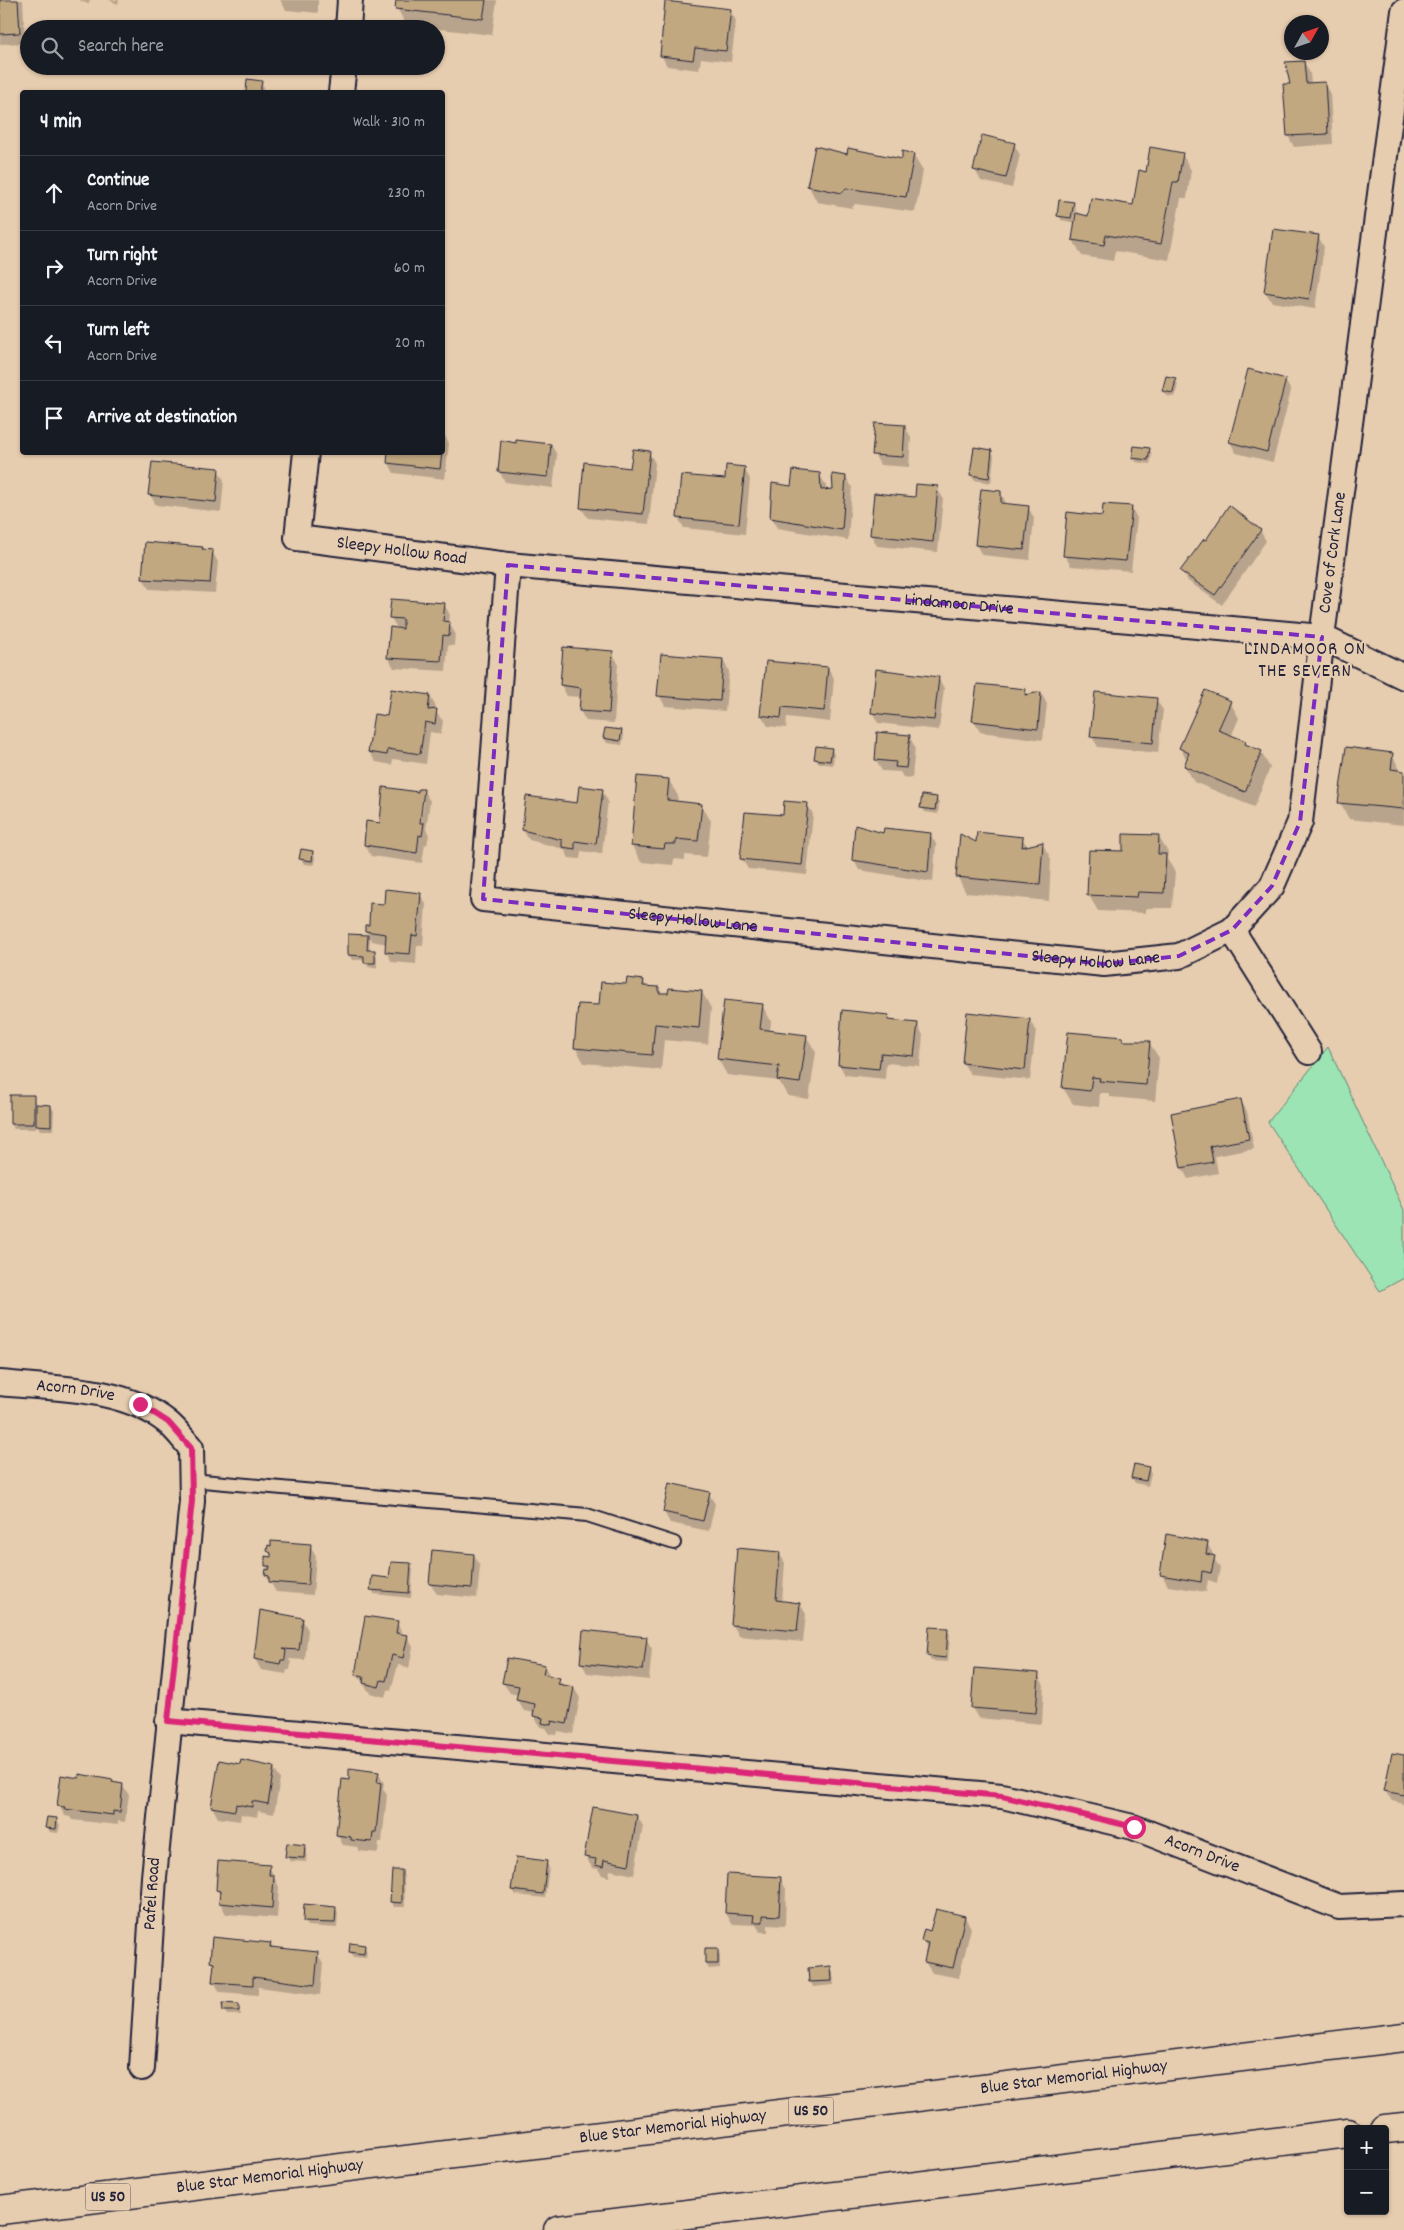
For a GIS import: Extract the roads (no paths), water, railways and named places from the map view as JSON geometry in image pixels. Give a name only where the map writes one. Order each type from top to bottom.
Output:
[{"type":"highway","name":"Blue Star Memorial Highway","points":[[0,2210],[1404,2037]]},
{"type":"highway","points":[[1389,2128],[1404,2126]]},
{"type":"highway","points":[[558,2230],[1344,2133]]},
{"type":"highway","points":[[0,2198],[217,2184]]},
{"type":"street","points":[[349,20],[350,0]]},
{"type":"street","name":"Cove of Cork Lane","points":[[1232,930],[1272,886],[1300,822],[1322,637],[1404,11]]},
{"type":"street","points":[[341,90],[343,75]]},
{"type":"street","name":"Sleepy Hollow Road","points":[[306,455],[297,538],[508,565]]},
{"type":"street","name":"Lindamoor Drive","points":[[508,565],[1322,637],[1404,677]]},
{"type":"street","name":"Sleepy Hollow Lane","points":[[508,565],[483,898],[1104,964],[1179,956],[1232,930]]},
{"type":"street","points":[[1232,930],[1309,1052]]},
{"type":"street","name":"Acorn Drive","points":[[0,1383],[110,1394],[140,1404],[168,1422],[191,1448],[192,1501],[168,1721],[1002,1796],[1134,1827],[1339,1907],[1404,1904]]},
{"type":"street","name":"Pafel Road","points":[[142,2068],[154,1877],[168,1721]]},
{"type":"lane","points":[[191,1480],[587,1515],[674,1543]]},
{"type":"district","name":"LINDAMOOR ON THE SEVERN","points":[[1305,661]]}]
